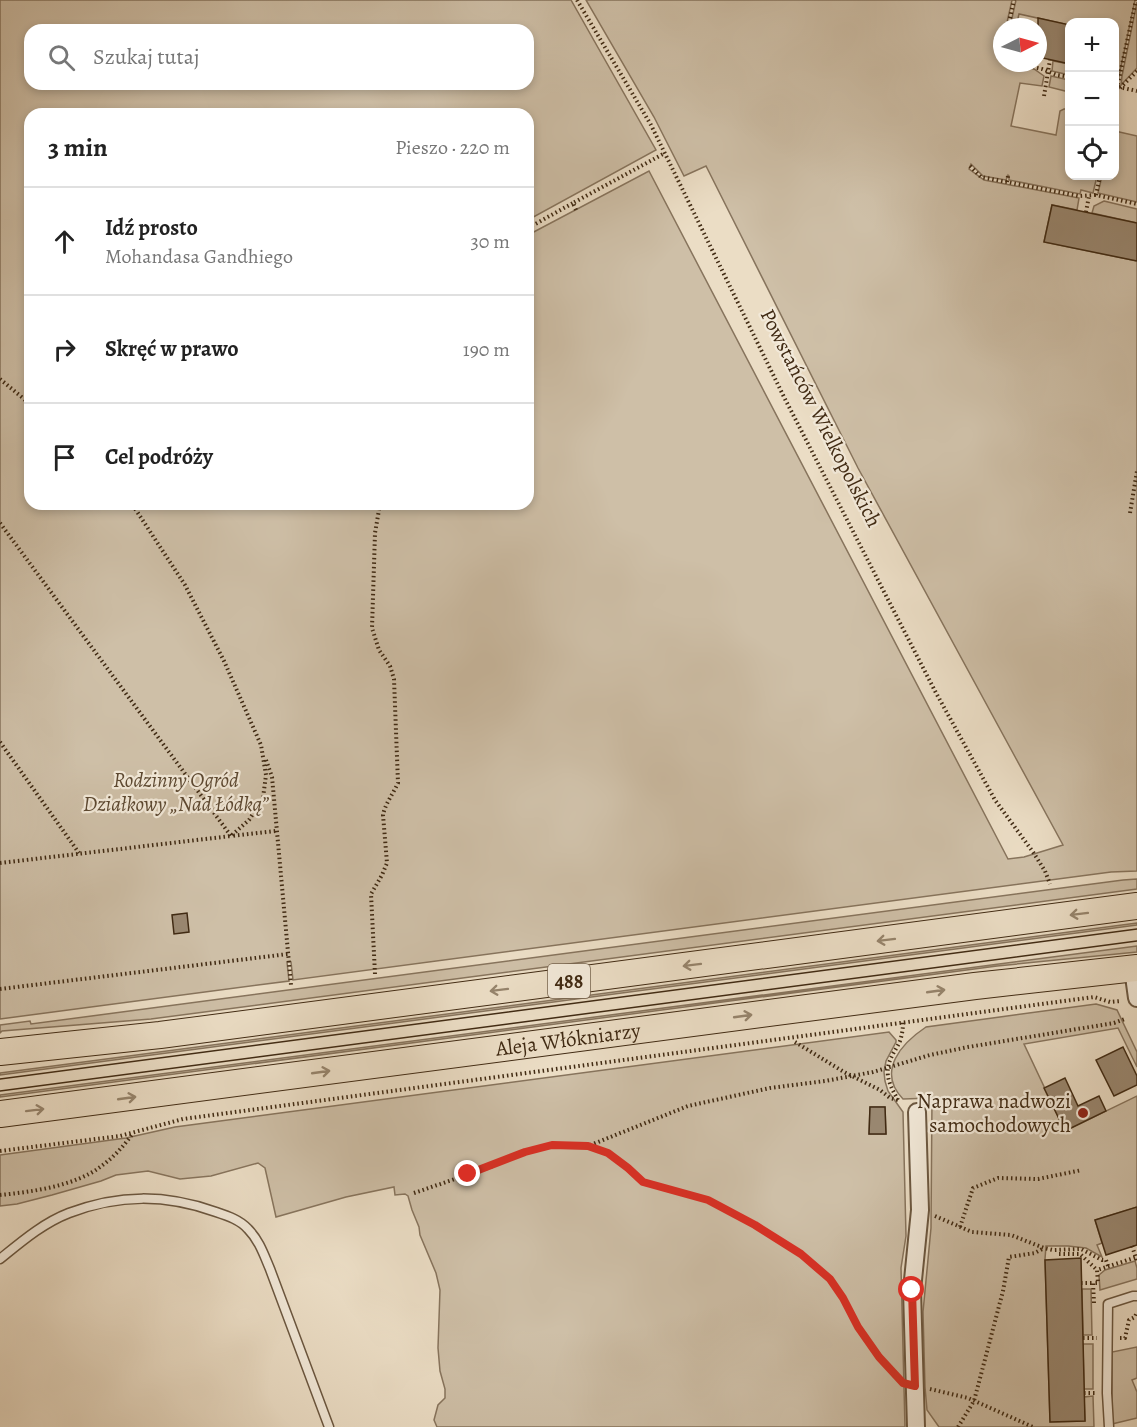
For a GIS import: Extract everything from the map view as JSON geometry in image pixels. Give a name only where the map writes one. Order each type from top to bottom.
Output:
[{"type":"main road","name":"488","points":[[0,1052],[184,1032],[1137,906]]},
{"type":"main road","name":"Aleja Włókniarzy","points":[[0,1114],[951,989],[1135,969]]},
{"type":"street","points":[[1132,999],[1135,969]]},
{"type":"street","points":[[916,1427],[912,1290],[920,1210],[917,1112]]},
{"type":"lane","points":[[0,1259],[44,1225],[68,1214],[125,1199],[171,1199],[232,1217],[247,1227],[259,1244],[330,1427]]},
{"type":"lane","points":[[1109,1427],[1108,1304],[1137,1296]]},
{"type":"path","name":"Powstańców Wielkopolskich","points":[[577,0],[651,125],[785,399],[935,691],[995,800],[1033,852],[1050,884]]},
{"type":"path","points":[[1010,18],[1014,0]]},
{"type":"path","points":[[1119,82],[1136,0]]},
{"type":"path","points":[[1044,96],[1050,60]]},
{"type":"path","points":[[1048,71],[1065,76]]},
{"type":"path","points":[[1119,86],[1137,71]]},
{"type":"path","points":[[1119,87],[1137,91]]},
{"type":"path","points":[[534,225],[665,153]]},
{"type":"path","points":[[970,166],[981,177],[1079,196],[1096,195],[1137,204]]},
{"type":"path","points":[[1007,182],[1008,176]]},
{"type":"path","points":[[1096,195],[1099,180]]},
{"type":"path","points":[[1086,212],[1089,196]]},
{"type":"path","points":[[573,203],[576,210]]},
{"type":"path","points":[[0,379],[24,399]]},
{"type":"path","points":[[1130,513],[1137,471]]},
{"type":"path","points":[[136,510],[185,585],[224,661],[261,745],[272,777],[291,985]]},
{"type":"path","points":[[375,974],[371,894],[387,863],[383,815],[384,808],[398,783],[394,679],[390,666],[379,650],[372,628],[375,533],[379,510]]},
{"type":"path","points":[[0,523],[231,836]]},
{"type":"path","points":[[0,742],[79,854]]},
{"type":"path","points":[[231,836],[249,820],[262,798],[266,775],[261,745]]},
{"type":"path","points":[[0,863],[276,831]]},
{"type":"path","points":[[0,989],[288,954]]},
{"type":"path","points":[[0,1151],[134,1133],[183,1119],[903,1022],[1094,997],[1110,1002],[1132,999]]},
{"type":"path","points":[[588,1146],[688,1107],[771,1088],[852,1076],[968,1047],[1114,1023],[1125,1019]]},
{"type":"path","points":[[903,1022],[900,1041],[888,1068],[889,1079],[898,1100],[917,1112]]},
{"type":"path","points":[[795,1042],[880,1090],[890,1098],[898,1100]]},
{"type":"path","points":[[0,1195],[32,1191],[88,1174],[102,1166],[124,1146],[134,1133]]},
{"type":"path","points":[[414,1193],[493,1166],[525,1152],[552,1145],[588,1146],[608,1153],[643,1182],[708,1200],[755,1225],[801,1254],[830,1279],[858,1327],[879,1357],[903,1383],[974,1401],[1033,1427]]},
{"type":"path","points":[[960,1227],[973,1188],[998,1178],[1038,1179],[1082,1170]]},
{"type":"path","points":[[920,1210],[972,1232],[1011,1235],[1053,1250],[1081,1249],[1106,1260],[1108,1266]]},
{"type":"path","points":[[1132,1246],[1137,1261]]},
{"type":"path","points":[[958,1427],[974,1401],[1003,1291],[1009,1257],[1035,1253],[1044,1248]]},
{"type":"path","points":[[1059,1254],[1080,1254],[1097,1270]]},
{"type":"path","points":[[1081,1283],[1093,1283]]},
{"type":"path","points":[[1083,1338],[1094,1338]]},
{"type":"path","points":[[1084,1393],[1096,1393]]},
{"type":"green space","name":"Rodzinny Ogród Działkowy „Nad Łódką”","points":[[0,0],[571,0],[656,150],[534,217],[534,108],[24,108],[24,510],[534,510],[534,232],[649,171],[1008,859],[1024,857],[1063,845],[858,468],[706,166],[684,176],[654,117],[586,0],[1012,0],[1008,18],[993,18],[993,72],[1038,72],[1044,76],[1042,86],[1020,83],[1011,126],[1056,135],[1060,111],[1065,109],[1065,180],[1096,180],[1093,193],[1081,190],[1080,194],[1009,180],[1008,175],[1006,180],[983,176],[971,164],[969,169],[984,180],[1079,198],[1077,210],[1052,205],[1044,242],[1137,261],[1137,871],[1111,872],[293,980],[291,962],[287,962],[289,981],[0,1019]]},
{"type":"green space","points":[[1016,0],[1135,0],[1119,76],[1119,18],[1065,18],[1065,24],[1047,20],[1047,18],[1019,14],[1018,18],[1012,18]]},
{"type":"green space","points":[[1137,2],[1137,68],[1121,85],[1122,76]]},
{"type":"green space","points":[[1053,61],[1065,63],[1065,74],[1052,71]]},
{"type":"green space","points":[[1051,76],[1065,79],[1065,91],[1049,87]]},
{"type":"green space","points":[[1119,132],[1137,136],[1137,202],[1098,193],[1101,180],[1119,180]]},
{"type":"green space","points":[[1104,201],[1137,209],[1137,223],[1092,213],[1094,206]]},
{"type":"green space","points":[[1137,879],[1137,889],[151,1019],[2,1031],[0,1033],[0,1025],[30,1021],[31,1024]]},
{"type":"green space","points":[[1137,923],[1137,925],[0,1075],[0,1073]]},
{"type":"green space","points":[[1137,946],[1137,952],[997,966],[0,1097],[0,1095]]},
{"type":"green space","points":[[1096,1004],[1117,1010],[1137,1052],[1137,1067],[1118,1028],[1024,1044],[1065,1131],[1137,1096],[1137,1207],[1095,1220],[1102,1243],[1097,1245],[1102,1257],[1086,1248],[1046,1246],[1050,1422],[1085,1421],[1084,1397],[1093,1396],[1094,1427],[939,1427],[927,1410],[923,1312],[931,1228],[932,1098],[903,1099],[895,1089],[892,1078],[895,1058],[908,1041],[926,1027]]},
{"type":"green space","points":[[889,1032],[896,1042],[886,1061],[885,1081],[888,1091],[903,1112],[906,1236],[901,1268],[905,1427],[437,1427],[434,1420],[438,1405],[445,1398],[438,1348],[440,1290],[408,1196],[395,1195],[394,1187],[346,1197],[276,1217],[265,1168],[258,1163],[211,1176],[180,1179],[148,1171],[116,1175],[52,1195],[0,1206],[0,1155],[126,1138],[175,1127]],"holes":[[[870,1107],[885,1107],[886,1134],[869,1134]]]},
{"type":"green space","points":[[1135,1261],[1137,1279],[1100,1290],[1099,1275],[1105,1270]]},
{"type":"green space","points":[[1082,1289],[1091,1289],[1092,1335],[1083,1335]]},
{"type":"green space","points":[[1083,1344],[1093,1344],[1093,1389],[1084,1389]]},
{"type":"green space","points":[[1137,1347],[1137,1378],[1132,1380],[1137,1392],[1137,1418],[1112,1424],[1112,1352]]},
{"type":"building","points":[[1047,20],[1065,24],[1065,63],[1047,59]]},
{"type":"building","points":[[1052,205],[1137,223],[1137,261],[1044,242]]},
{"type":"building","points":[[187,913],[189,932],[174,934],[172,915]]},
{"type":"building","points":[[1123,1047],[1137,1076],[1137,1085],[1114,1096],[1096,1060]]},
{"type":"building","points":[[1065,1078],[1078,1106],[1099,1096],[1106,1111],[1065,1131],[1044,1088]]},
{"type":"building","points":[[870,1107],[885,1107],[886,1134],[869,1134]]},
{"type":"building","points":[[1137,1207],[1137,1245],[1106,1255],[1095,1220]]},
{"type":"building","points":[[1081,1258],[1085,1421],[1050,1422],[1045,1260]]},
{"type":"tram line","points":[[0,1079],[1137,929]]},
{"type":"tram line","points":[[0,1091],[1137,941]]},
{"type":"place","name":"Naprawa nadwozi samochodowych","points":[[1083,1113]]},
{"type":"route","points":[[468,1174],[525,1152],[552,1145],[588,1146],[608,1153],[643,1182],[708,1200],[755,1225],[801,1254],[830,1279],[858,1327],[879,1357],[903,1383],[915,1386],[912,1290]]}]
